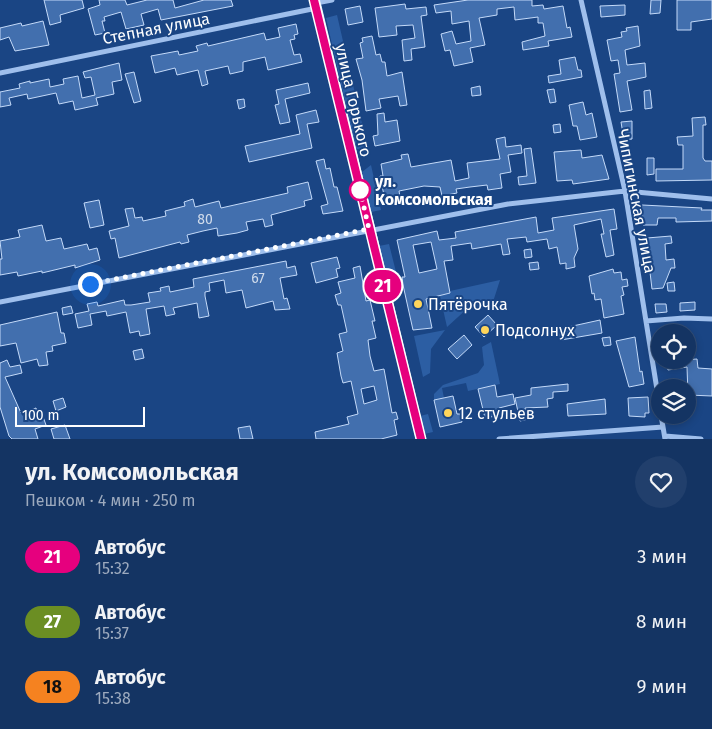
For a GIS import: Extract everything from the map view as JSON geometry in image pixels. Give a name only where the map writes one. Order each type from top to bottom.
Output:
[{"type":"main road","name":"улица Горького","points":[[315,4],[421,439]]},
{"type":"street","name":"Степная улица","points":[[0,73],[332,0]]},
{"type":"street","name":"Чипигинская улица","points":[[581,0],[626,191],[655,379]]},
{"type":"street","points":[[0,302],[369,229],[508,204],[626,191],[712,199]]},
{"type":"street","points":[[646,321],[712,318]]},
{"type":"street","points":[[662,424],[665,438],[701,439]]},
{"type":"street","points":[[499,439],[663,427]]},
{"type":"shaded area","points":[[337,15],[368,150],[356,149],[326,18]]},
{"type":"shaded area","points":[[371,165],[381,210],[371,212],[362,172]]},
{"type":"shaded area","points":[[389,244],[396,272],[386,273],[379,246]]},
{"type":"shaded area","points":[[500,280],[492,305],[471,309],[469,307],[447,327],[440,296],[450,293],[450,291]]},
{"type":"shaded area","points":[[445,330],[431,349],[430,373],[423,377],[414,336]]},
{"type":"shaded area","points":[[491,342],[500,384],[468,391],[466,383],[442,388],[444,398],[434,400],[434,394],[443,385],[478,373],[484,365],[482,347]]},
{"type":"shaded area","points":[[428,414],[433,432],[424,434],[420,416]]},
{"type":"building","points":[[44,0],[82,0],[84,8],[60,15],[61,22],[50,25]]},
{"type":"building","points":[[99,0],[125,0],[127,5],[147,0],[173,0],[175,8],[204,0],[231,0],[233,6],[161,20],[158,9],[141,14],[144,25],[126,29],[121,12],[104,17],[105,21],[102,21],[105,33],[95,35],[88,9],[100,5]]},
{"type":"building","points":[[468,0],[532,0],[532,6],[543,5],[544,9],[563,6],[567,28],[570,27],[572,37],[548,41],[549,46],[523,50],[522,42],[545,36],[543,23],[538,23],[538,17],[515,20],[514,7],[497,9],[497,15],[479,18],[485,45],[470,48],[473,62],[454,66],[450,50],[445,51],[441,34],[452,31],[456,44],[471,41],[469,21],[452,24],[451,11],[436,13],[434,5]]},
{"type":"building","points":[[651,0],[661,0],[660,13],[650,14]]},
{"type":"building","points":[[677,0],[712,0],[712,19],[691,22],[691,30],[677,30]]},
{"type":"building","points":[[405,4],[406,9],[426,7],[427,15],[421,16],[425,47],[411,49],[412,60],[404,61],[402,40],[415,38],[413,25],[396,26],[397,35],[379,37],[375,8]]},
{"type":"building","points":[[625,5],[625,15],[601,17],[600,6]]},
{"type":"building","points":[[360,6],[363,22],[348,25],[345,9]]},
{"type":"building","points":[[43,21],[49,45],[15,51],[9,37],[0,40],[0,28],[21,23],[22,26]]},
{"type":"building","points":[[296,24],[298,34],[294,35],[295,39],[290,40],[294,55],[300,54],[302,62],[268,70],[265,57],[243,62],[243,71],[230,74],[228,66],[205,71],[208,84],[202,86],[198,70],[177,75],[175,68],[155,73],[151,56],[178,51],[179,55],[198,51],[196,46],[207,43],[208,46],[264,33],[266,40],[280,37],[278,28]]},
{"type":"building","points":[[638,26],[640,46],[625,50],[627,65],[645,63],[646,77],[627,81],[632,110],[620,112],[614,74],[620,73],[618,60],[611,61],[607,40],[622,37],[621,32],[627,31],[626,28]]},
{"type":"building","points":[[372,36],[376,55],[380,54],[382,62],[385,62],[387,76],[402,72],[407,105],[400,106],[398,96],[379,99],[381,108],[366,111],[362,80],[356,59],[363,58],[360,43],[363,42],[362,38]]},
{"type":"building","points":[[575,57],[582,77],[549,83],[548,76],[561,74],[559,60]]},
{"type":"building","points":[[119,63],[122,80],[112,82],[114,94],[96,98],[98,105],[75,110],[73,101],[59,104],[56,93],[28,99],[27,94],[9,98],[11,105],[0,107],[0,92],[20,88],[19,84],[30,81],[30,83],[49,79],[50,87],[64,84],[63,79],[78,76],[82,98],[95,95],[91,77],[85,78],[83,72]]},
{"type":"building","points":[[134,72],[141,101],[134,103],[125,74]]},
{"type":"building","points":[[308,83],[310,93],[285,99],[290,122],[280,124],[275,105],[279,104],[276,90]]},
{"type":"building","points":[[480,86],[481,95],[472,96],[471,88]]},
{"type":"building","points":[[554,89],[556,102],[550,103],[547,90]]},
{"type":"building","points":[[650,90],[652,108],[645,109],[644,91]]},
{"type":"building","points":[[244,99],[245,107],[239,109],[237,100]]},
{"type":"building","points":[[583,102],[586,115],[592,113],[597,137],[580,140],[577,126],[573,126],[569,105]]},
{"type":"building","points":[[316,110],[319,122],[307,124],[312,148],[249,162],[245,146],[300,134],[296,115]]},
{"type":"building","points":[[384,113],[385,122],[397,120],[400,141],[375,146],[373,136],[378,135],[377,114]]},
{"type":"building","points":[[705,117],[706,125],[703,125],[703,158],[705,161],[712,161],[712,180],[656,181],[656,169],[683,169],[683,145],[678,145],[677,137],[693,136],[692,118]]},
{"type":"building","points":[[632,121],[632,139],[624,140],[621,122]]},
{"type":"building","points":[[560,124],[561,132],[554,133],[553,125]]},
{"type":"building","points":[[505,137],[506,147],[521,145],[522,153],[508,155],[511,172],[500,174],[502,188],[488,190],[487,185],[470,187],[456,189],[457,193],[442,196],[440,187],[424,186],[399,191],[401,202],[386,205],[380,176],[383,176],[381,164],[402,159],[401,155],[408,154],[411,167],[451,160],[455,181],[469,178],[467,163],[500,159],[496,139]]},
{"type":"building","points":[[531,148],[536,183],[519,185],[518,177],[527,176],[524,149]]},
{"type":"building","points":[[581,150],[582,158],[602,155],[609,179],[573,184],[572,180],[557,181],[554,152]]},
{"type":"building","points":[[647,158],[654,158],[654,174],[647,175]]},
{"type":"building","points":[[324,159],[326,169],[330,168],[334,187],[337,187],[343,211],[323,214],[321,206],[328,204],[316,161]]},
{"type":"building","points":[[308,182],[312,199],[304,201],[305,206],[271,215],[273,225],[265,227],[263,219],[246,222],[248,230],[218,236],[217,228],[187,235],[189,242],[181,244],[180,242],[119,258],[115,238],[111,239],[109,231],[129,226],[125,209],[133,208],[135,218],[142,217],[143,221],[166,216],[165,211],[185,206],[184,202],[193,199],[195,207],[219,201],[221,208],[288,193],[287,187]]},
{"type":"building","points":[[99,200],[104,225],[90,228],[84,203]]},
{"type":"building","points":[[642,205],[712,210],[712,221],[676,222],[676,218],[658,218],[657,225],[643,225]]},
{"type":"building","points":[[614,209],[617,229],[610,230],[614,255],[606,257],[601,234],[604,234],[601,219],[574,225],[578,249],[574,258],[575,267],[566,269],[566,263],[560,264],[557,247],[549,249],[547,239],[527,242],[526,237],[507,239],[510,254],[503,255],[501,244],[472,249],[471,243],[451,246],[453,260],[444,261],[450,293],[426,299],[432,328],[413,330],[403,285],[402,277],[405,277],[397,240],[437,231],[439,240],[456,238],[455,232],[536,217],[538,233],[554,230],[552,218]],"holes":[[[431,242],[437,269],[419,273],[413,245]]]},
{"type":"building","points":[[42,225],[46,241],[61,238],[64,249],[87,244],[89,250],[97,248],[100,260],[75,268],[75,265],[42,273],[42,271],[18,276],[17,272],[0,275],[0,259],[2,259],[0,241],[20,237],[18,230]]},
{"type":"building","points":[[671,236],[672,243],[665,244],[666,260],[674,259],[675,268],[671,268],[663,288],[652,289],[649,264],[652,264],[647,238]]},
{"type":"building","points":[[531,249],[532,257],[525,258],[524,250]]},
{"type":"building","points":[[337,257],[340,268],[336,269],[338,277],[316,283],[311,263]]},
{"type":"building","points":[[286,261],[287,268],[295,266],[297,275],[280,278],[284,299],[287,298],[290,309],[275,310],[273,301],[246,308],[242,290],[226,293],[224,280],[209,283],[210,291],[205,292],[209,316],[199,318],[197,303],[173,308],[175,314],[166,316],[164,306],[146,309],[150,334],[140,336],[139,331],[130,333],[126,312],[107,316],[106,311],[90,314],[92,325],[78,328],[75,314],[89,311],[87,304],[97,302],[98,306],[124,300],[125,305],[150,302],[148,293],[161,291],[160,288],[169,286],[170,292],[194,287],[193,279]]},
{"type":"building","points":[[538,262],[539,269],[530,270],[529,263]]},
{"type":"building","points":[[360,266],[366,301],[370,300],[375,321],[372,321],[376,338],[368,340],[370,356],[374,371],[384,369],[392,413],[396,412],[398,419],[394,420],[397,435],[381,439],[316,439],[315,432],[349,424],[347,417],[358,414],[351,381],[343,383],[341,376],[337,353],[343,351],[339,334],[347,332],[341,305],[338,305],[335,295],[341,293],[338,282],[355,278],[353,268]],"holes":[[[374,386],[377,400],[364,404],[361,389]]]},
{"type":"building","points":[[613,269],[614,273],[621,272],[622,280],[627,279],[628,286],[622,287],[624,295],[621,296],[624,314],[604,318],[601,299],[595,300],[589,276]]},
{"type":"building","points":[[674,282],[675,291],[668,291],[667,283]]},
{"type":"building","points":[[695,302],[695,310],[680,311],[680,303]]},
{"type":"building","points":[[655,304],[666,304],[667,312],[656,313]]},
{"type":"building","points":[[71,306],[73,313],[63,315],[62,308]]},
{"type":"building","points":[[57,312],[61,333],[64,333],[66,343],[52,346],[53,351],[46,352],[48,365],[39,366],[37,359],[21,363],[16,343],[0,346],[0,325]]},
{"type":"building","points":[[488,315],[497,325],[484,337],[475,327]]},
{"type":"building","points":[[600,320],[602,333],[561,340],[559,329]]},
{"type":"building","points":[[464,335],[472,345],[457,359],[448,349]]},
{"type":"building","points":[[610,337],[611,345],[604,346],[602,338]]},
{"type":"building","points":[[635,337],[640,372],[642,371],[644,384],[629,387],[616,341]]},
{"type":"building","points":[[142,349],[144,358],[135,360],[133,351]]},
{"type":"building","points":[[696,359],[698,368],[712,369],[712,396],[696,395],[696,379],[687,379],[687,369],[696,369]]},
{"type":"building","points":[[7,360],[10,367],[20,365],[22,373],[5,377],[21,413],[36,408],[38,415],[42,414],[46,425],[35,429],[38,439],[12,439],[9,436],[0,407],[0,363]]},
{"type":"building","points":[[568,384],[568,391],[553,392],[553,398],[547,399],[548,407],[525,408],[528,419],[520,421],[515,398],[531,395],[531,388]]},
{"type":"building","points":[[495,385],[497,397],[513,394],[515,404],[499,408],[501,415],[485,418],[478,389]]},
{"type":"building","points":[[453,396],[457,414],[460,414],[462,422],[440,427],[434,400]]},
{"type":"building","points":[[648,397],[649,413],[645,413],[645,417],[629,416],[628,398]]},
{"type":"building","points":[[63,398],[66,407],[56,411],[53,401]]},
{"type":"building","points":[[605,399],[606,414],[568,416],[567,404]]},
{"type":"building","points":[[65,425],[70,439],[54,439],[51,429]]},
{"type":"building","points":[[250,426],[253,439],[240,439],[238,428]]},
{"type":"bus line","name":"21","points":[[314,0],[421,439]]},
{"type":"place","name":"ул. Комсомольская","points":[[360,190]]},
{"type":"place","name":"Пятёрочка","points":[[418,304]]},
{"type":"place","name":"Подсолнух","points":[[485,330]]},
{"type":"place","name":"12 стульев","points":[[448,413]]},
{"type":"route","points":[[90,284],[369,229],[360,190]]}]
